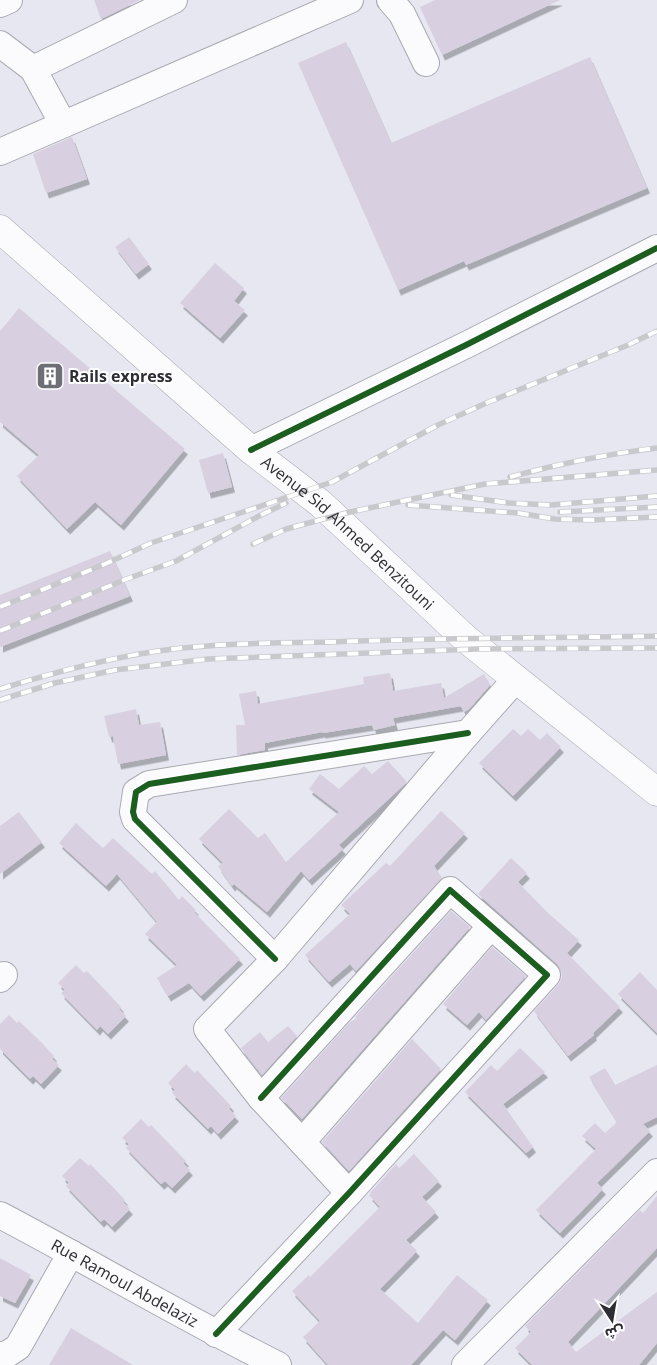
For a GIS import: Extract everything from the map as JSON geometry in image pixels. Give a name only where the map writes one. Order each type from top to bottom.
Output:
[{"type":"main road","name":"Avenue Sid Ahmed Benzitouni","points":[[0,229],[251,450],[320,503],[466,639],[657,792]]},
{"type":"street","points":[[0,4],[9,0]]},
{"type":"street","points":[[33,69],[174,0]]},
{"type":"street","points":[[0,152],[350,0]]},
{"type":"street","points":[[390,0],[402,14],[426,63]]},
{"type":"street","points":[[0,44],[33,69],[63,124]]},
{"type":"street","points":[[251,450],[468,344],[657,248]]},
{"type":"street","points":[[349,1192],[261,1098],[207,1029],[275,959],[516,679]]},
{"type":"street","points":[[275,959],[135,819],[133,812],[136,792],[149,784],[468,733]]},
{"type":"street","points":[[216,1334],[548,975],[450,890],[261,1098]]},
{"type":"street","points":[[302,1142],[491,926]]},
{"type":"street","points":[[465,1365],[657,1172]]},
{"type":"street","name":"Rue Ramoul Abdelaziz","points":[[0,1215],[216,1334],[278,1365]]},
{"type":"street","points":[[6,1347],[71,1253]]},
{"type":"building","points":[[94,0],[140,0],[101,19]]},
{"type":"building","points":[[435,0],[560,0],[442,55],[420,7]]},
{"type":"building","points":[[346,42],[391,143],[590,57],[647,188],[466,265],[464,261],[398,290],[298,63]]},
{"type":"building","points":[[72,137],[87,179],[46,193],[33,154]]},
{"type":"building","points":[[129,237],[149,264],[136,274],[115,247]]},
{"type":"building","points":[[215,263],[244,288],[234,301],[245,310],[220,338],[180,303]]},
{"type":"building","name":"Rails express","points":[[19,308],[185,449],[121,525],[95,502],[67,529],[17,476],[39,455],[0,422],[0,331]]},
{"type":"building","points":[[223,453],[232,487],[208,493],[199,460]]},
{"type":"building","points":[[110,551],[130,596],[0,647],[0,595]]},
{"type":"building","points":[[390,673],[393,691],[441,683],[444,698],[484,674],[490,685],[469,709],[464,712],[461,706],[393,718],[395,725],[374,730],[372,725],[322,732],[265,743],[265,750],[237,755],[236,725],[245,725],[239,694],[256,691],[258,704],[364,684],[363,677]]},
{"type":"building","points":[[136,709],[139,725],[160,722],[166,755],[118,764],[113,736],[109,737],[104,716]]},
{"type":"building","points":[[513,729],[521,736],[528,729],[540,740],[547,733],[561,747],[513,796],[479,763]]},
{"type":"building","points":[[388,761],[407,782],[339,845],[343,849],[309,880],[301,871],[267,912],[234,884],[232,886],[218,866],[223,863],[199,839],[229,809],[258,838],[265,833],[286,862],[339,812],[309,789],[320,774],[339,789],[364,766],[372,774]]},
{"type":"building","points":[[441,811],[465,833],[434,866],[442,878],[356,971],[350,964],[329,982],[305,955],[350,914],[341,905],[386,863],[390,866]]},
{"type":"building","points":[[19,812],[42,842],[0,874],[0,826]]},
{"type":"building","points":[[76,823],[103,848],[113,838],[152,874],[155,871],[179,900],[182,896],[196,910],[194,912],[240,959],[201,996],[189,983],[168,996],[157,978],[177,965],[145,934],[157,922],[117,874],[106,886],[59,843]]},
{"type":"building","points":[[511,858],[527,873],[518,882],[548,913],[579,940],[567,953],[620,1007],[593,1033],[594,1035],[568,1056],[534,1011],[558,985],[562,978],[561,970],[557,964],[478,894]]},
{"type":"building","points":[[451,911],[470,927],[302,1119],[281,1098],[349,1023],[357,1018],[355,1017]]},
{"type":"building","points":[[492,947],[526,976],[486,1020],[479,1012],[467,1025],[443,1004]]},
{"type":"building","points":[[76,965],[84,973],[87,971],[121,1007],[119,1009],[126,1016],[108,1034],[100,1026],[97,1030],[61,993],[65,990],[58,983]]},
{"type":"building","points":[[640,972],[657,990],[657,1033],[618,994]]},
{"type":"building","points":[[9,1015],[17,1023],[19,1021],[41,1042],[54,1056],[52,1059],[59,1065],[41,1084],[33,1076],[30,1079],[0,1049],[0,1024]]},
{"type":"building","points":[[288,1026],[297,1036],[262,1075],[241,1048],[260,1032],[268,1042]]},
{"type":"building","points":[[412,1039],[441,1069],[349,1171],[322,1142]]},
{"type":"building","points":[[520,1048],[545,1072],[503,1104],[533,1147],[526,1153],[465,1092],[491,1065],[497,1071]]},
{"type":"building","points":[[186,1064],[195,1073],[197,1070],[231,1106],[229,1109],[236,1116],[218,1134],[211,1126],[208,1129],[172,1093],[175,1090],[168,1083]]},
{"type":"building","points":[[657,1065],[657,1117],[643,1124],[650,1131],[597,1183],[603,1189],[560,1233],[536,1210],[596,1149],[582,1136],[595,1123],[605,1133],[617,1122],[589,1077],[605,1068],[615,1085]]},
{"type":"building","points":[[141,1119],[149,1127],[151,1125],[186,1161],[183,1163],[190,1170],[172,1188],[165,1181],[161,1184],[126,1148],[129,1144],[122,1138]]},
{"type":"building","points":[[414,1154],[439,1181],[422,1197],[436,1212],[406,1240],[417,1251],[380,1289],[418,1323],[457,1275],[488,1300],[455,1340],[443,1330],[411,1365],[328,1365],[303,1337],[320,1321],[292,1291],[309,1275],[310,1277],[380,1207],[369,1195],[370,1193],[396,1164],[399,1168]]},
{"type":"building","points":[[80,1158],[89,1166],[90,1164],[112,1186],[125,1200],[123,1202],[130,1209],[112,1227],[104,1219],[101,1222],[66,1186],[69,1183],[62,1176]]},
{"type":"building","points":[[657,1196],[657,1248],[568,1342],[576,1352],[657,1292],[657,1343],[639,1365],[532,1365],[515,1348],[531,1332],[525,1326],[640,1210],[643,1213]]},
{"type":"building","points":[[0,1258],[31,1275],[15,1303],[0,1296]]},
{"type":"building","points":[[71,1328],[133,1365],[49,1365]]},
{"type":"railway","points":[[0,607],[151,543],[332,482],[438,425],[657,331]]},
{"type":"railway","points":[[510,477],[583,460],[657,448]]},
{"type":"railway","points":[[253,544],[286,529],[350,512],[485,484],[657,470]]},
{"type":"railway","points":[[451,495],[509,503],[551,505],[657,496]]},
{"type":"railway","points":[[0,631],[124,580],[176,561],[286,503]]},
{"type":"railway","points":[[408,505],[518,513],[555,519],[592,520],[657,517]]},
{"type":"railway","points":[[560,512],[657,507]]},
{"type":"railway","points":[[0,689],[98,662],[158,651],[201,646],[266,643],[657,636]]},
{"type":"railway","points":[[0,700],[55,683],[115,670],[208,659],[478,649],[657,648]]},
{"type":"cycle path","points":[[251,450],[468,344],[657,248]]},
{"type":"cycle path","points":[[275,959],[135,819],[133,812],[136,792],[149,784],[468,733]]},
{"type":"cycle path","points":[[216,1334],[349,1193],[547,975],[450,890],[261,1098]]},
{"type":"place","name":"Rails express","points":[[50,376]]}]
